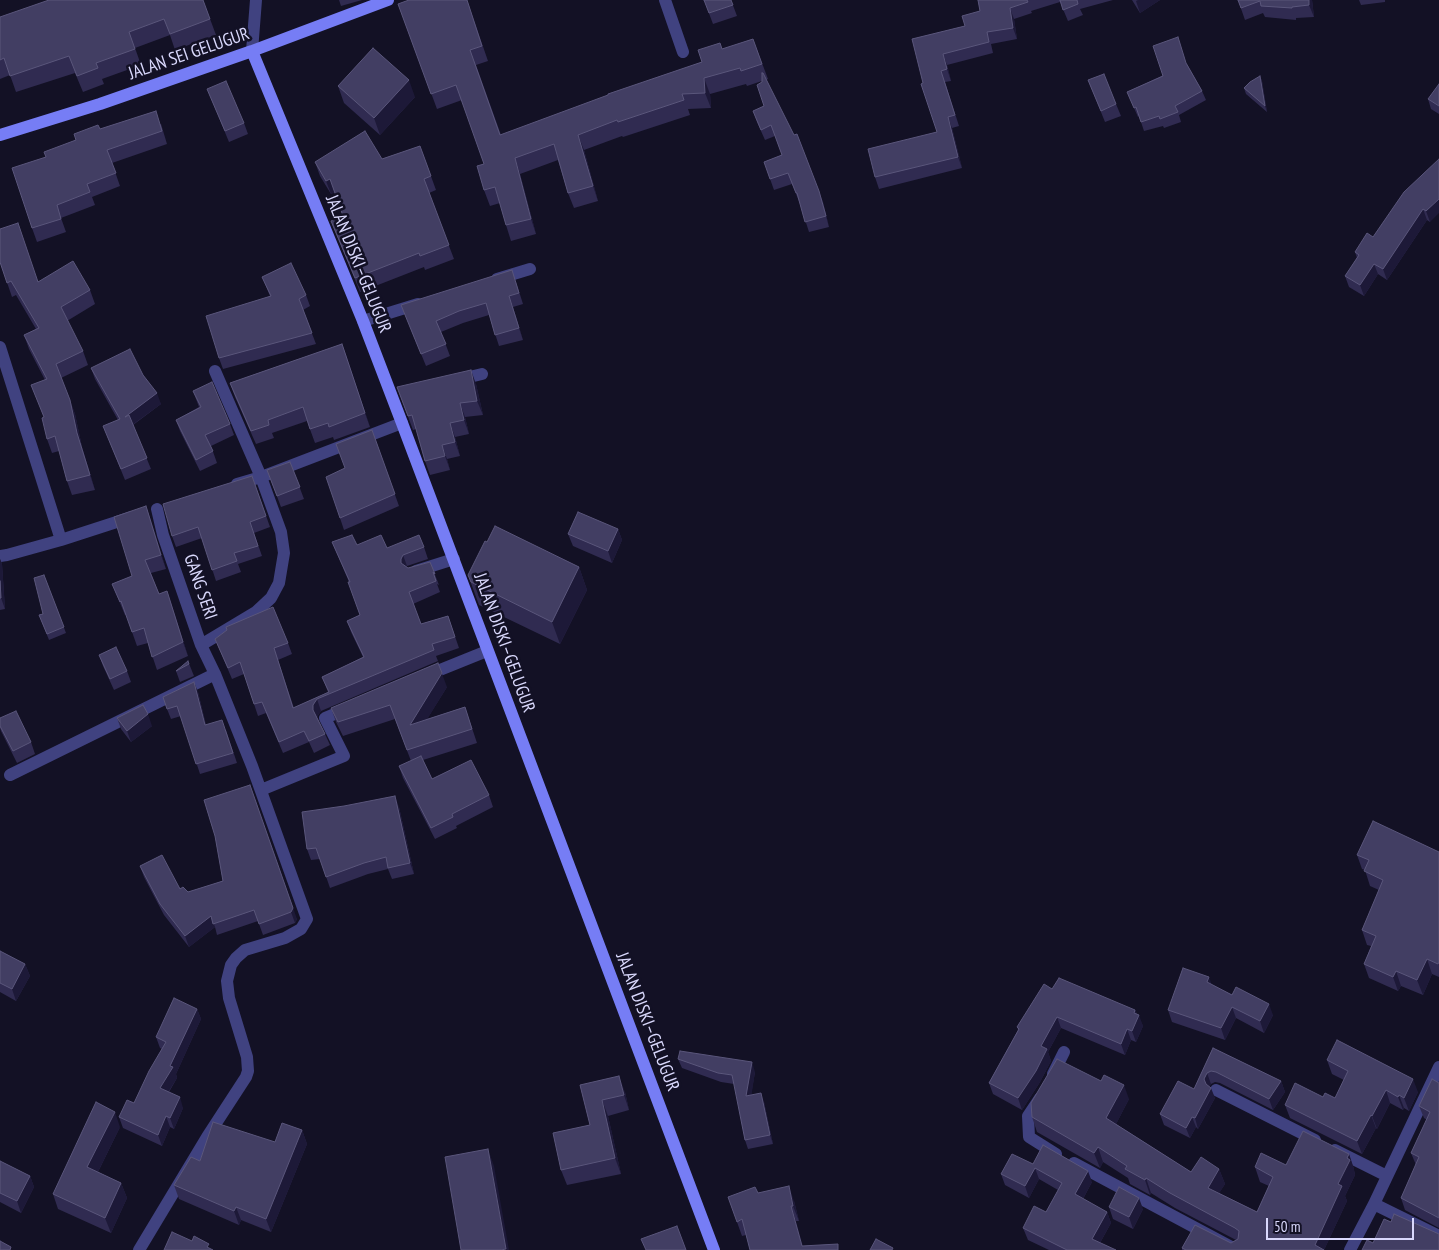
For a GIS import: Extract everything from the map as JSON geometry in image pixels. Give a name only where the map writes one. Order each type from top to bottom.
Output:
[{"type":"main road","name":"JALAN SEI GELUGUR","points":[[0,136],[252,51],[388,0]]},
{"type":"main road","name":"JALAN DISKI–GELUGUR","points":[[252,51],[363,321],[396,394],[402,423],[714,1250]]},
{"type":"street","points":[[252,51],[256,0]]},
{"type":"street","points":[[665,0],[683,52]]},
{"type":"street","points":[[484,283],[530,269]]},
{"type":"street","points":[[363,321],[428,301]]},
{"type":"street","points":[[0,347],[61,540],[0,556]]},
{"type":"street","points":[[201,645],[256,612],[271,598],[279,584],[284,553],[281,532],[261,477],[215,371]]},
{"type":"street","points":[[446,382],[482,374]]},
{"type":"street","points":[[228,487],[261,477],[402,423]]},
{"type":"street","name":"GANG SERI","points":[[61,540],[153,510],[201,645],[215,674],[261,790],[307,919],[301,929],[285,938],[245,950],[231,965],[227,981],[229,998],[248,1058],[248,1071],[139,1250]]},
{"type":"street","points":[[413,572],[454,559]]},
{"type":"street","points":[[416,679],[488,651]]},
{"type":"street","points":[[10,775],[215,674]]},
{"type":"street","points":[[261,790],[344,756],[325,718],[358,704]]},
{"type":"street","points":[[1064,1052],[1047,1086],[1028,1116],[1028,1137],[1237,1250]]},
{"type":"street","points":[[1350,1250],[1435,1086],[1439,1067]]},
{"type":"street","points":[[1216,1090],[1387,1176]]},
{"type":"street","points":[[1374,1204],[1439,1236]]},
{"type":"building","points":[[49,0],[203,0],[210,19],[170,34],[164,19],[129,32],[135,49],[96,63],[98,68],[77,76],[69,56],[10,76],[4,58],[0,60],[0,17]]},
{"type":"building","points":[[409,0],[467,0],[482,46],[470,50],[500,135],[608,94],[702,62],[698,50],[720,43],[722,49],[753,39],[762,64],[741,71],[740,68],[704,78],[705,93],[682,94],[684,100],[618,122],[617,120],[578,135],[593,186],[568,193],[554,144],[515,158],[531,219],[506,225],[495,187],[484,190],[477,166],[484,164],[456,85],[431,94],[398,4]]},
{"type":"building","points":[[704,0],[731,0],[733,5],[709,13]]},
{"type":"building","points":[[978,0],[1027,0],[1028,2],[1010,8],[1013,28],[987,32],[989,42],[943,54],[947,69],[941,71],[955,115],[948,117],[958,157],[875,177],[868,149],[937,132],[921,84],[923,83],[912,39],[965,26],[962,16],[980,11]]},
{"type":"building","points":[[1060,0],[1077,0],[1078,4],[1063,10]]},
{"type":"building","points":[[1238,0],[1309,0],[1309,5],[1292,8],[1261,6],[1260,1],[1241,8]]},
{"type":"building","points":[[1178,37],[1186,63],[1202,91],[1175,106],[1178,112],[1160,119],[1159,116],[1141,122],[1136,107],[1134,108],[1127,92],[1163,76],[1153,46]]},
{"type":"building","points":[[373,48],[409,80],[374,118],[338,86]]},
{"type":"building","points":[[762,73],[794,135],[797,134],[819,191],[826,216],[805,222],[797,193],[788,173],[770,179],[764,162],[782,155],[771,125],[761,130],[753,111],[764,106],[757,85],[762,82]]},
{"type":"building","points":[[1104,74],[1116,104],[1101,111],[1088,80]]},
{"type":"building","points":[[1260,76],[1265,106],[1244,88]]},
{"type":"building","points":[[226,81],[244,123],[225,131],[207,89]]},
{"type":"building","points":[[1439,84],[1439,106],[1428,99]]},
{"type":"building","points":[[156,111],[162,131],[107,150],[116,173],[87,184],[90,192],[57,205],[61,219],[32,228],[12,168],[46,157],[44,152],[76,140],[74,134],[98,125],[100,129]]},
{"type":"building","points":[[365,131],[382,159],[420,146],[431,176],[424,179],[449,245],[420,256],[419,253],[355,278],[331,221],[343,216],[330,179],[326,181],[315,162]]},
{"type":"building","points":[[1439,159],[1439,199],[1426,211],[1423,209],[1383,269],[1374,264],[1360,285],[1345,276],[1359,255],[1355,252],[1367,233],[1373,237],[1404,192]]},
{"type":"building","points":[[18,223],[38,282],[73,261],[90,290],[61,307],[83,351],[56,364],[70,400],[77,433],[90,475],[67,481],[55,436],[47,439],[42,418],[44,417],[31,385],[47,379],[24,335],[39,328],[11,281],[7,283],[0,262],[0,229]]},
{"type":"building","points":[[291,263],[306,295],[299,299],[312,333],[219,358],[206,316],[271,296],[262,277]]},
{"type":"building","points":[[512,270],[519,293],[509,296],[519,328],[495,335],[486,303],[459,311],[436,321],[446,344],[421,354],[401,305]]},
{"type":"building","points":[[342,344],[365,413],[329,427],[328,423],[310,429],[303,407],[268,420],[269,425],[251,431],[230,383]]},
{"type":"building","points":[[130,349],[143,375],[157,393],[125,417],[129,415],[147,458],[121,469],[103,426],[120,419],[91,368]]},
{"type":"building","points":[[471,370],[477,401],[460,403],[464,420],[450,423],[455,442],[442,445],[445,456],[425,461],[412,415],[408,416],[397,387]]},
{"type":"building","points":[[212,382],[230,424],[205,435],[213,451],[196,460],[176,420],[201,407],[193,391]]},
{"type":"building","points":[[372,430],[395,494],[340,518],[326,477],[345,468],[336,444]]},
{"type":"building","points":[[290,462],[300,487],[277,496],[267,470]]},
{"type":"building","points":[[252,476],[266,516],[250,522],[258,546],[234,553],[237,561],[212,570],[198,527],[172,536],[163,504]]},
{"type":"building","points":[[146,506],[161,555],[145,560],[159,594],[167,591],[183,642],[152,657],[144,628],[132,632],[121,601],[112,584],[132,576],[114,517]]},
{"type":"building","points":[[578,512],[618,529],[608,551],[568,534]]},
{"type":"building","points":[[495,526],[579,567],[552,622],[471,582],[468,575],[485,541],[487,542]]},
{"type":"building","points":[[352,535],[357,545],[381,535],[387,548],[419,535],[424,547],[403,555],[401,563],[408,568],[430,562],[436,581],[409,592],[421,624],[448,616],[455,637],[432,644],[434,650],[317,699],[313,705],[313,710],[325,734],[309,741],[304,731],[279,742],[262,702],[254,704],[240,662],[228,668],[215,639],[227,630],[226,627],[273,607],[288,643],[274,648],[293,708],[329,692],[322,677],[364,657],[347,621],[360,615],[348,582],[350,582],[332,542]]},
{"type":"building","points":[[44,575],[64,627],[47,634],[39,615],[43,614],[34,578]]},
{"type":"building","points":[[116,647],[127,671],[110,679],[99,655]]},
{"type":"building","points":[[188,661],[189,664],[176,671]]},
{"type":"building","points":[[438,663],[442,673],[410,725],[465,707],[472,729],[407,750],[390,705],[338,722],[331,708]]},
{"type":"building","points":[[194,682],[205,725],[222,720],[233,753],[196,764],[177,706],[167,709],[163,697]]},
{"type":"building","points":[[143,705],[148,714],[127,731],[117,718]]},
{"type":"building","points":[[16,711],[31,742],[13,751],[0,726],[0,718]]},
{"type":"building","points":[[421,756],[432,779],[471,760],[489,795],[452,814],[453,817],[431,828],[399,766]]},
{"type":"building","points":[[250,785],[293,908],[291,912],[259,924],[254,910],[213,924],[211,916],[185,936],[160,904],[140,866],[162,855],[180,889],[183,887],[188,892],[223,881],[215,836],[204,800]]},
{"type":"building","points":[[395,796],[410,863],[388,868],[386,857],[326,877],[316,848],[307,849],[302,812]]},
{"type":"building","points":[[1373,821],[1439,852],[1439,962],[1438,964],[1427,959],[1417,980],[1396,971],[1393,977],[1364,964],[1376,936],[1362,930],[1383,880],[1364,871],[1369,860],[1357,855]]},
{"type":"building","points":[[0,951],[25,964],[12,989],[0,983]]},
{"type":"building","points":[[1183,968],[1209,977],[1207,982],[1232,995],[1236,987],[1269,1004],[1260,1021],[1232,1007],[1221,1028],[1168,1010]]},
{"type":"building","points":[[1059,978],[1135,1010],[1134,1013],[1139,1015],[1132,1031],[1127,1029],[1121,1044],[1057,1017],[1041,1046],[1047,1049],[1036,1071],[1018,1098],[989,1083],[1019,1029],[1017,1027],[1044,984],[1052,989]]},
{"type":"building","points":[[174,998],[197,1009],[170,1066],[173,1067],[160,1088],[180,1097],[170,1118],[166,1116],[158,1135],[119,1117],[127,1100],[134,1103],[149,1071],[166,1042],[156,1037]]},
{"type":"building","points":[[1337,1040],[1413,1079],[1404,1098],[1399,1095],[1398,1097],[1386,1090],[1357,1141],[1285,1105],[1295,1083],[1323,1097],[1325,1093],[1335,1098],[1348,1071],[1327,1060]]},
{"type":"building","points":[[1213,1048],[1281,1081],[1269,1099],[1211,1071],[1207,1073],[1204,1079],[1211,1088],[1195,1118],[1192,1117],[1186,1128],[1160,1114],[1178,1081],[1194,1089]]},
{"type":"building","points":[[680,1051],[752,1062],[746,1096],[761,1093],[770,1135],[745,1140],[732,1075],[718,1073],[678,1059]]},
{"type":"building","points":[[1057,1059],[1101,1081],[1104,1075],[1124,1085],[1106,1118],[1191,1172],[1201,1157],[1219,1169],[1208,1188],[1257,1212],[1273,1177],[1255,1167],[1261,1153],[1286,1165],[1303,1131],[1349,1154],[1347,1158],[1350,1160],[1338,1184],[1342,1186],[1315,1245],[1324,1250],[1186,1250],[1182,1248],[1195,1225],[1231,1243],[1238,1239],[1239,1231],[1146,1178],[1145,1180],[1125,1169],[1127,1166],[1098,1147],[1094,1153],[1032,1117],[1031,1103]]},
{"type":"building","points":[[619,1076],[624,1095],[602,1100],[615,1158],[561,1170],[553,1133],[590,1125],[580,1085]]},
{"type":"building","points":[[1432,1079],[1439,1083],[1439,1218],[1401,1198],[1419,1157],[1411,1153],[1430,1112],[1419,1106]]},
{"type":"building","points":[[96,1102],[115,1112],[87,1167],[121,1183],[105,1218],[53,1194]]},
{"type":"building","points":[[213,1122],[275,1142],[282,1123],[302,1130],[266,1219],[236,1207],[234,1211],[174,1185],[191,1157],[200,1161]]},
{"type":"building","points":[[1043,1145],[1088,1171],[1075,1194],[1107,1212],[1092,1239],[1116,1250],[1067,1250],[1023,1228],[1034,1206],[1046,1212],[1062,1183],[1035,1168],[1025,1186],[1001,1174],[1012,1154],[1033,1164]]},
{"type":"building","points":[[488,1149],[506,1249],[461,1250],[445,1157]]},
{"type":"building","points":[[0,1161],[30,1176],[17,1201],[0,1193]]},
{"type":"building","points":[[789,1186],[793,1206],[791,1206],[802,1246],[838,1244],[838,1250],[750,1250],[742,1219],[737,1222],[728,1197],[755,1187],[758,1193]]},
{"type":"building","points":[[1119,1187],[1139,1198],[1129,1217],[1109,1207]]},
{"type":"building","points":[[1394,1214],[1439,1234],[1439,1250],[1362,1250],[1367,1240],[1373,1243],[1384,1219],[1391,1222]]},
{"type":"building","points":[[677,1226],[686,1250],[646,1250],[641,1239]]},
{"type":"building","points":[[172,1232],[192,1241],[194,1236],[209,1244],[207,1247],[213,1250],[164,1250]]},
{"type":"building","points":[[876,1239],[893,1248],[892,1250],[870,1250]]},
{"type":"building","points":[[0,1241],[11,1247],[10,1250],[0,1250]]}]
